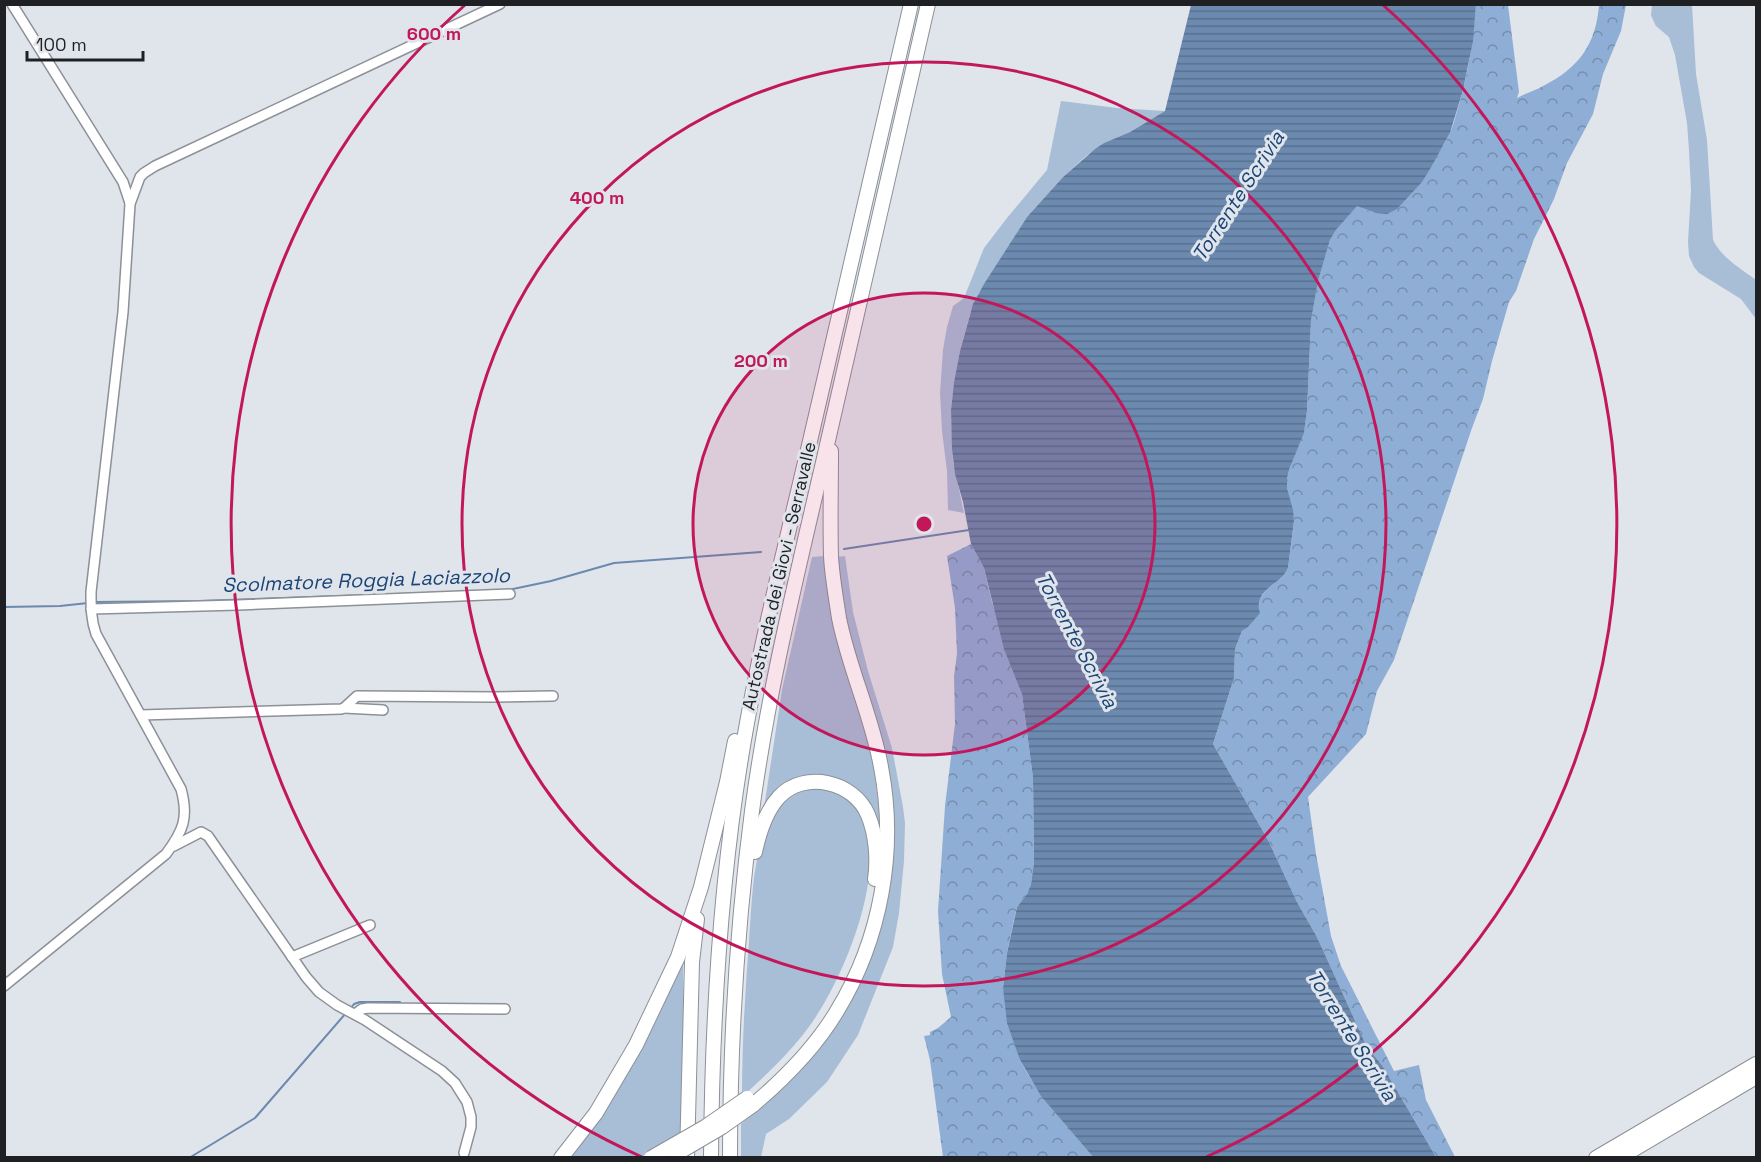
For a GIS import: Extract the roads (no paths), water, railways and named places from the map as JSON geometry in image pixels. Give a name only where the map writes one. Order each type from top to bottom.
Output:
[{"type":"highway","name":"Autostrada dei Giovi - Serravalle","points":[[711,1158],[713,1043],[720,927],[733,813],[747,724],[762,647],[911,4]]},
{"type":"highway","name":"Autostrada dei Giovi - Serravalle","points":[[730,1158],[732,1045],[738,940],[752,812],[772,689],[928,4]]},
{"type":"highway","points":[[651,1158],[775,1086],[798,1063],[837,1012],[862,962],[874,928],[882,895],[886,856],[886,799],[876,741],[847,655],[835,591],[831,557],[831,426]]},
{"type":"highway","points":[[561,1158],[596,1113],[636,1045],[678,957],[701,887],[742,709],[762,647]]},
{"type":"highway","points":[[669,1158],[722,1127],[750,1102],[810,1035],[843,983],[855,956],[871,903],[876,868],[873,831],[868,815],[854,796],[836,785],[814,782],[790,788],[779,797],[771,807],[758,838],[738,940]]},
{"type":"highway","points":[[687,1158],[692,962],[701,887]]},
{"type":"highway","points":[[1596,1158],[1756,1064]]},
{"type":"highway","points":[[1619,1158],[1756,1077]]},
{"type":"street","points":[[12,4],[123,182],[130,204]]},
{"type":"street","points":[[4,986],[166,854],[183,828],[184,800],[178,782],[92,623],[91,604],[123,312],[130,204],[140,177],[149,170],[500,4]]},
{"type":"street","points":[[91,604],[238,605],[510,594]]},
{"type":"street","points":[[344,708],[353,698],[360,696],[553,696]]},
{"type":"street","points":[[141,714],[344,708],[382,710]]},
{"type":"street","points":[[171,847],[201,832],[208,837],[306,977],[319,992],[442,1071],[457,1085],[467,1102],[471,1117],[471,1127],[464,1153]]},
{"type":"street","points":[[292,957],[370,925]]},
{"type":"street","points":[[355,1014],[368,1008],[505,1009]]},
{"type":"water","name":"Torrente Scrivia","points":[[1191,5],[1476,5],[1473,41],[1463,90],[1450,133],[1422,182],[1397,209],[1387,214],[1376,213],[1357,206],[1330,240],[1318,281],[1311,321],[1304,433],[1287,479],[1294,521],[1288,568],[1285,574],[1264,592],[1260,598],[1260,613],[1242,631],[1235,649],[1234,678],[1213,744],[1268,840],[1297,902],[1317,937],[1367,1047],[1382,1065],[1436,1157],[1093,1157],[1041,1096],[1020,1060],[1007,1023],[1003,988],[1007,953],[1017,907],[1031,884],[1034,862],[1033,778],[1022,694],[1004,649],[984,568],[971,544],[955,474],[951,410],[954,382],[973,304],[1027,217],[1063,177],[1095,149],[1165,111]]},
{"type":"waterway","name":"Scolmatore Roggia Laciazzolo","points":[[844,549],[969,530]]},
{"type":"waterway","name":"Scolmatore Roggia Laciazzolo","points":[[508,590],[551,581],[614,563],[761,552]]},
{"type":"waterway","name":"Scolmatore Roggia Laciazzolo","points":[[94,602],[199,601],[484,591]]},
{"type":"waterway","name":"Scolmatore Roggia Laciazzolo","points":[[4,607],[88,603]]},
{"type":"waterway","points":[[350,1009],[354,1004],[360,1002],[400,1002]]},
{"type":"waterway","points":[[189,1158],[255,1118],[346,1013]]}]
